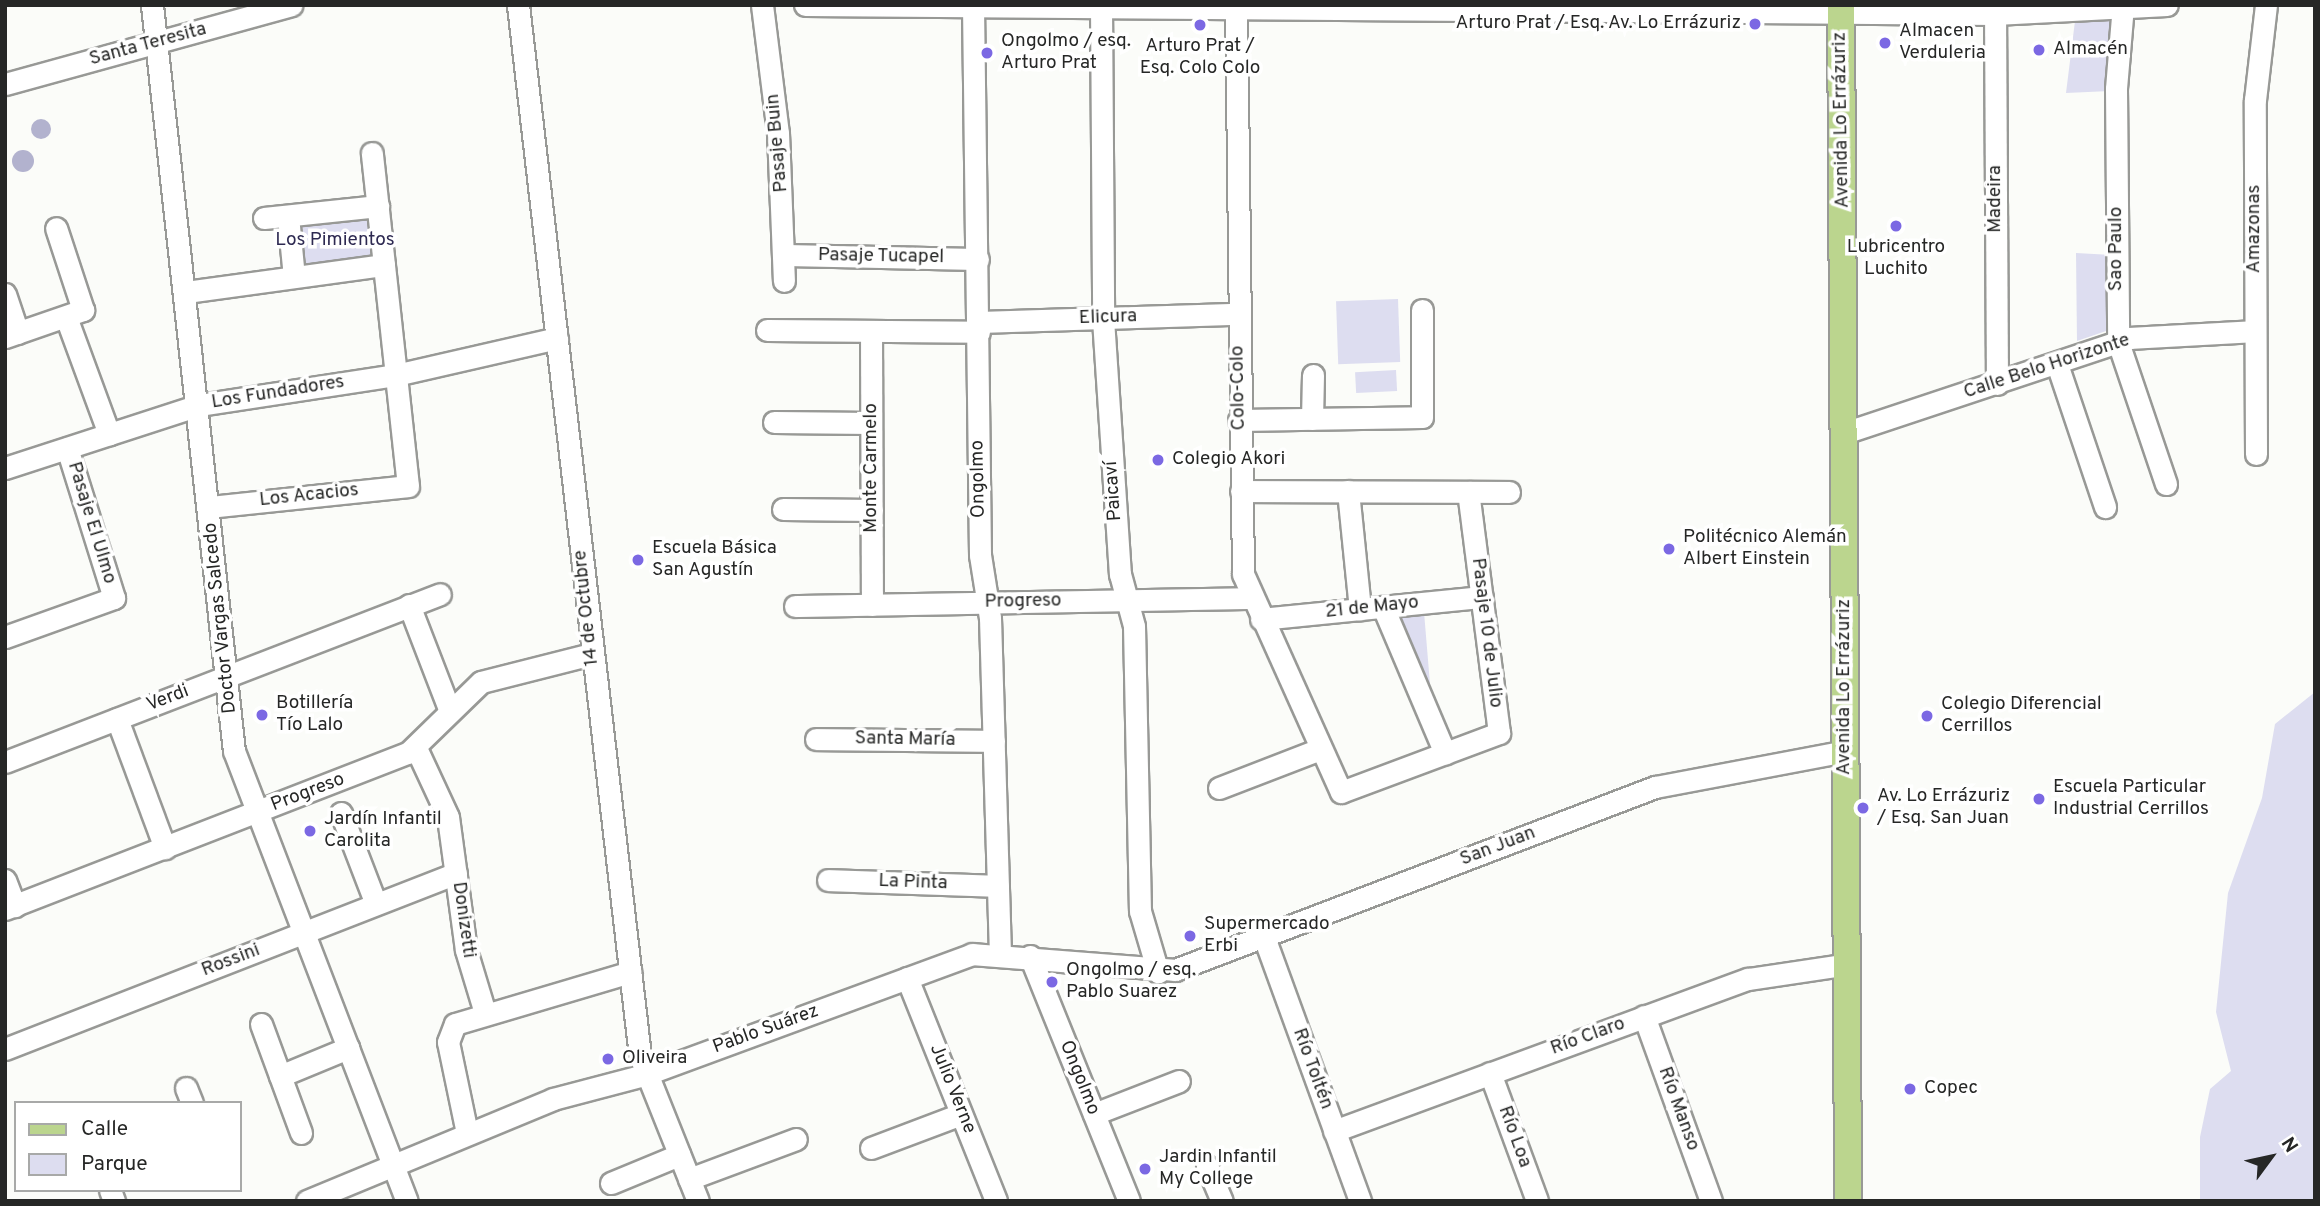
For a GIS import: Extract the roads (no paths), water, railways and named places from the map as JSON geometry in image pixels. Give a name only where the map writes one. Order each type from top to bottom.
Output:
[{"type":"main road","name":"Avenida Lo Errázuriz","points":[[1841,8],[1848,1201]]},
{"type":"street","name":"Doctor Vargas Salcedo","points":[[152,5],[199,405],[234,751],[407,1201]]},
{"type":"street","name":"Santa Teresita","points":[[5,84],[291,5]]},
{"type":"street","name":"14 de Octubre","points":[[518,5],[592,654],[644,1075],[698,1201]]},
{"type":"street","name":"Pasaje Buin","points":[[762,5],[778,133],[784,281]]},
{"type":"street","points":[[805,5],[973,8],[1995,9],[2167,5]]},
{"type":"street","name":"Amazonas","points":[[2256,454],[2255,100],[2266,5]]},
{"type":"street","name":"Sao Paulo","points":[[2123,6],[2116,89],[2118,342],[2166,484]]},
{"type":"street","name":"Ongolmo","points":[[973,8],[980,555],[987,603],[994,741],[1000,952]]},
{"type":"street","name":"Paicaví","points":[[1101,8],[1102,318],[1127,601],[1134,626],[1140,911],[1158,972]]},
{"type":"street","name":"Colo-Colo","points":[[1236,8],[1239,420],[1241,491],[1250,598],[1341,792]]},
{"type":"street","name":"Madeira","points":[[1995,9],[1997,384]]},
{"type":"street","points":[[372,153],[396,375]]},
{"type":"street","points":[[264,218],[378,206]]},
{"type":"street","points":[[288,216],[295,277]]},
{"type":"street","points":[[5,293],[12,335],[83,310],[56,228]]},
{"type":"street","name":"Pasaje Tucapel","points":[[784,255],[978,260]]},
{"type":"street","points":[[186,292],[384,265]]},
{"type":"street","points":[[1239,420],[1422,417],[1422,310]]},
{"type":"street","name":"Elicura","points":[[767,330],[871,331],[1102,318],[1238,314]]},
{"type":"street","points":[[66,317],[109,434]]},
{"type":"street","name":"Monte Carmelo","points":[[871,331],[872,605]]},
{"type":"street","name":"Calle Belo Horizonte","points":[[1844,433],[2118,342],[2255,331]]},
{"type":"street","name":"Los Fundadores","points":[[5,468],[199,405],[396,375],[557,338]]},
{"type":"street","points":[[2057,364],[2105,507]]},
{"type":"street","name":"Los Acacios","points":[[209,507],[408,486],[396,375]]},
{"type":"street","points":[[1312,419],[1313,375]]},
{"type":"street","points":[[774,422],[871,423]]},
{"type":"street","name":"Pasaje El Ulmo","points":[[5,637],[114,598],[67,448]]},
{"type":"street","points":[[1241,491],[1509,492]]},
{"type":"street","points":[[1348,491],[1360,609]]},
{"type":"street","name":"Pasaje 10 de Julio","points":[[1341,792],[1499,733],[1468,492]]},
{"type":"street","points":[[783,509],[872,510]]},
{"type":"street","name":"Verdi","points":[[5,762],[440,594]]},
{"type":"street","name":"21 de Mayo","points":[[1261,619],[1482,597]]},
{"type":"street","name":"Progreso","points":[[795,606],[1250,598]]},
{"type":"street","points":[[409,606],[450,711]]},
{"type":"street","points":[[1383,607],[1445,753]]},
{"type":"street","name":"Progreso","points":[[10,908],[416,748],[481,682],[592,654]]},
{"type":"street","points":[[117,719],[165,848]]},
{"type":"street","name":"Santa María","points":[[816,739],[994,741]]},
{"type":"street","name":"Donizetti","points":[[416,748],[448,817],[468,963],[485,1013]]},
{"type":"street","points":[[1219,788],[1320,749]]},
{"type":"street","name":"San Juan","points":[[1158,972],[1264,937],[1655,787],[1845,751]]},
{"type":"street","points":[[341,813],[376,904]]},
{"type":"street","name":"Rossini","points":[[5,1049],[456,873]]},
{"type":"street","points":[[5,880],[10,908]]},
{"type":"street","name":"La Pinta","points":[[828,880],[998,886]]},
{"type":"street","name":"Río Toltén","points":[[1264,937],[1360,1201]]},
{"type":"street","name":"Pablo Suárez","points":[[307,1201],[553,1099],[644,1075],[972,954],[1000,952],[1158,972]]},
{"type":"street","name":"Ongolmo","points":[[1030,956],[1129,1201]]},
{"type":"street","name":"Río Claro","points":[[1334,1131],[1748,979],[1848,964]]},
{"type":"street","points":[[467,1133],[449,1035],[460,1020],[630,972]]},
{"type":"street","name":"Julio Verne","points":[[907,978],[996,1201]]},
{"type":"street","name":"Río Manso","points":[[1644,1016],[1711,1201]]},
{"type":"street","points":[[261,1024],[301,1133]]},
{"type":"street","points":[[280,1076],[348,1048]]},
{"type":"street","name":"Río Loa","points":[[1490,1073],[1537,1201]]},
{"type":"street","points":[[1094,1114],[1179,1081]]},
{"type":"street","points":[[871,1147],[961,1114]]},
{"type":"street","points":[[689,1179],[796,1139]]},
{"type":"street","points":[[611,1183],[679,1155]]},
{"type":"street","points":[[1208,1166],[1216,1199]]},
{"type":"place","name":"Arturo Prat / Esq. Av. Lo Errázuriz","points":[[1755,24]]},
{"type":"place","name":"Arturo Prat / Esq. Colo Colo","points":[[1200,25]]},
{"type":"place","name":"Almacen Verduleria","points":[[1885,43]]},
{"type":"place","name":"Almacén","points":[[2039,50]]},
{"type":"place","name":"Ongolmo / esq. Arturo Prat","points":[[987,53]]},
{"type":"place","name":"Lubricentro Luchito","points":[[1896,226]]},
{"type":"place","name":"Colegio Akori","points":[[1158,460]]},
{"type":"place","name":"Politécnico Alemán Albert Einstein","points":[[1669,549]]},
{"type":"place","name":"Escuela Básica San Agustín","points":[[638,560]]},
{"type":"place","name":"Botillería Tío Lalo","points":[[262,715]]},
{"type":"place","name":"Colegio Diferencial Cerrillos","points":[[1927,716]]},
{"type":"place","name":"Escuela Particular Industrial Cerrillos","points":[[2039,799]]},
{"type":"place","name":"Av. Lo Errázuriz / Esq. San Juan","points":[[1863,808]]},
{"type":"place","name":"Jardín Infantil Carolita","points":[[310,831]]},
{"type":"place","name":"Supermercado Erbi","points":[[1190,936]]},
{"type":"place","name":"Ongolmo / esq. Pablo Suarez","points":[[1052,982]]},
{"type":"place","name":"Oliveira","points":[[608,1059]]},
{"type":"place","name":"Copec","points":[[1910,1089]]},
{"type":"place","name":"Jardin Infantil My College","points":[[1145,1169]]},
{"type":"park label","name":"Los Pimientos","points":[[335,241]]}]
